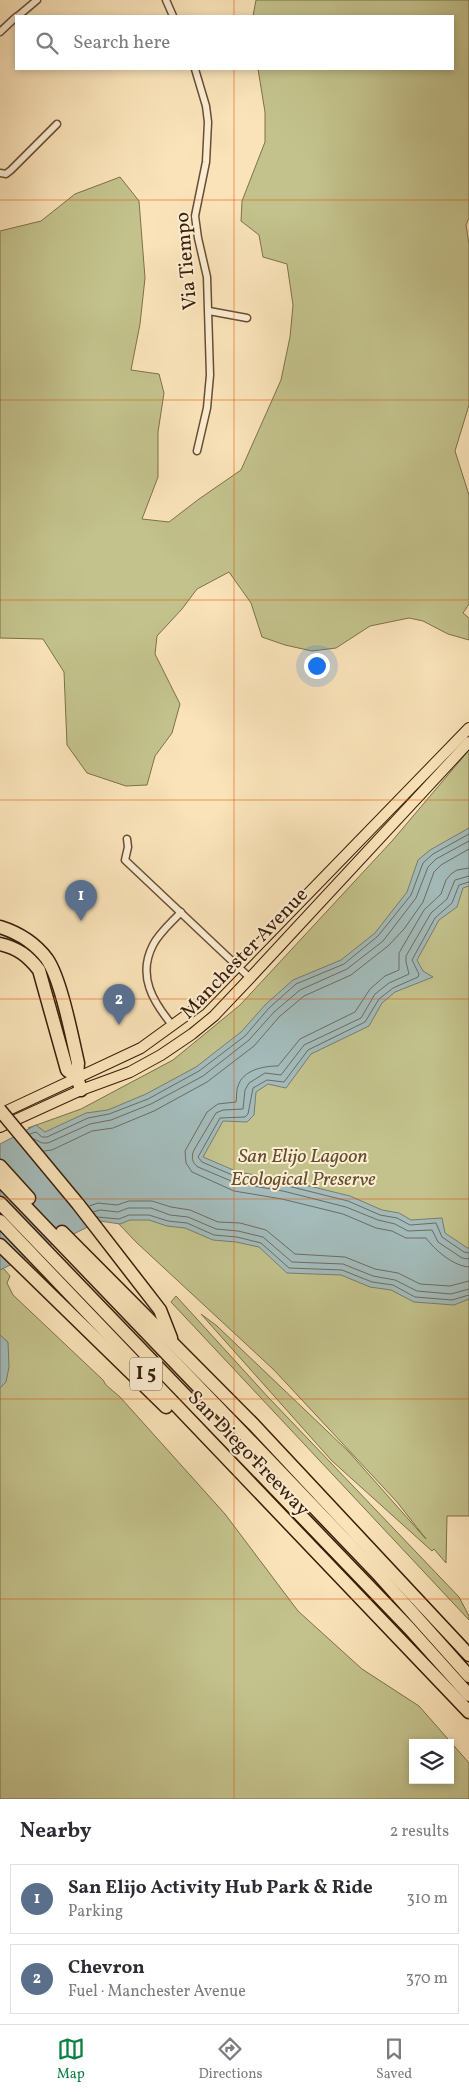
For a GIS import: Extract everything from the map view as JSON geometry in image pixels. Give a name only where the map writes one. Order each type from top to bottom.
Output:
[{"type":"highway","points":[[0,927],[28,940],[47,960],[56,978],[79,1065],[77,1077],[81,1090]]},
{"type":"highway","points":[[0,944],[13,947],[29,957],[39,970],[67,1070],[77,1077]]},
{"type":"highway","points":[[0,1110],[160,1310],[173,1342]]},
{"type":"highway","name":"San Diego Freeway","points":[[0,1166],[80,1256],[173,1342],[313,1487],[469,1655]]},
{"type":"highway","points":[[0,1180],[80,1256],[377,1573],[469,1676]]},
{"type":"highway","points":[[0,1203],[409,1628],[469,1695]]},
{"type":"highway","name":"San Diego Freeway","points":[[0,1221],[469,1712]]},
{"type":"highway","points":[[0,1245],[282,1517]]},
{"type":"main road","name":"Manchester Avenue","points":[[0,1114],[141,1048],[199,1006],[469,728]]},
{"type":"main road","name":"Manchester Avenue","points":[[0,1127],[81,1090],[130,1072],[161,1055],[214,1016],[469,742]]},
{"type":"street","points":[[19,15],[37,0]]},
{"type":"street","points":[[166,0],[173,15]]},
{"type":"street","points":[[0,32],[15,19]]},
{"type":"street","name":"Via Tiempo","points":[[196,70],[200,79],[208,122],[206,162],[195,216],[207,276],[210,375],[207,408],[196,452]]},
{"type":"street","points":[[0,173],[6,174],[12,170],[57,124]]},
{"type":"street","points":[[209,311],[248,318]]},
{"type":"street","points":[[127,839],[128,847],[125,860],[250,978]]},
{"type":"street","points":[[173,1026],[149,990],[146,966],[154,943],[181,912]]},
{"type":"green space","points":[[256,0],[469,0],[469,218],[466,225],[469,244],[469,405],[455,451],[469,495],[469,604],[463,613],[469,618],[469,640],[448,634],[423,621],[409,618],[370,626],[336,648],[312,651],[285,645],[262,637],[251,603],[229,572],[197,589],[182,609],[157,636],[155,654],[180,704],[172,733],[155,756],[147,785],[126,786],[87,773],[67,745],[64,672],[43,639],[0,638],[0,231],[41,221],[75,194],[120,177],[139,201],[145,278],[140,324],[131,370],[159,374],[164,393],[158,432],[158,477],[142,519],[169,522],[241,470],[281,380],[290,337],[293,305],[287,264],[263,257],[259,235],[241,221],[242,201],[265,142],[265,112],[258,70],[454,70],[454,15],[253,15]]},
{"type":"green space","name":"San Elijo Lagoon Ecological Preserve","points":[[469,750],[469,1516],[447,1516],[446,1563],[434,1549],[432,1551],[332,1461],[201,1314],[217,1326],[348,1451],[426,1539],[397,1502],[274,1370],[136,1242],[28,1128],[81,1109],[173,1060],[240,1005],[392,841]]},
{"type":"green space","points":[[3,1268],[10,1276],[7,1283],[13,1295],[120,1397],[225,1514],[298,1611],[362,1669],[419,1706],[448,1739],[409,1739],[409,1784],[454,1784],[454,1746],[469,1763],[469,1799],[0,1799],[0,1270]]},
{"type":"green space","points":[[176,1296],[268,1397],[459,1597],[469,1616],[469,1620],[171,1302]]},
{"type":"water","points":[[469,828],[469,886],[463,888],[457,907],[439,920],[417,960],[423,971],[433,977],[395,992],[382,1003],[369,1026],[311,1054],[286,1088],[268,1084],[256,1092],[254,1115],[247,1122],[223,1121],[203,1157],[238,1172],[285,1180],[350,1196],[382,1210],[399,1213],[411,1220],[442,1218],[445,1233],[469,1249],[469,1299],[454,1305],[414,1302],[391,1290],[370,1287],[341,1275],[287,1273],[259,1247],[213,1240],[185,1228],[167,1226],[149,1220],[130,1220],[120,1224],[100,1221],[0,1270],[0,1144],[36,1125],[45,1132],[86,1113],[108,1110],[146,1094],[196,1067],[241,1032],[266,1004],[293,980],[341,960],[375,933],[407,892],[418,860],[430,850]]},
{"type":"water","points":[[0,1335],[8,1342],[9,1367],[6,1382],[0,1388]]},
{"type":"place","name":"San Elijo Activity Hub Park & Ride","points":[[81,921]]},
{"type":"place","name":"Chevron","points":[[119,1025]]}]
